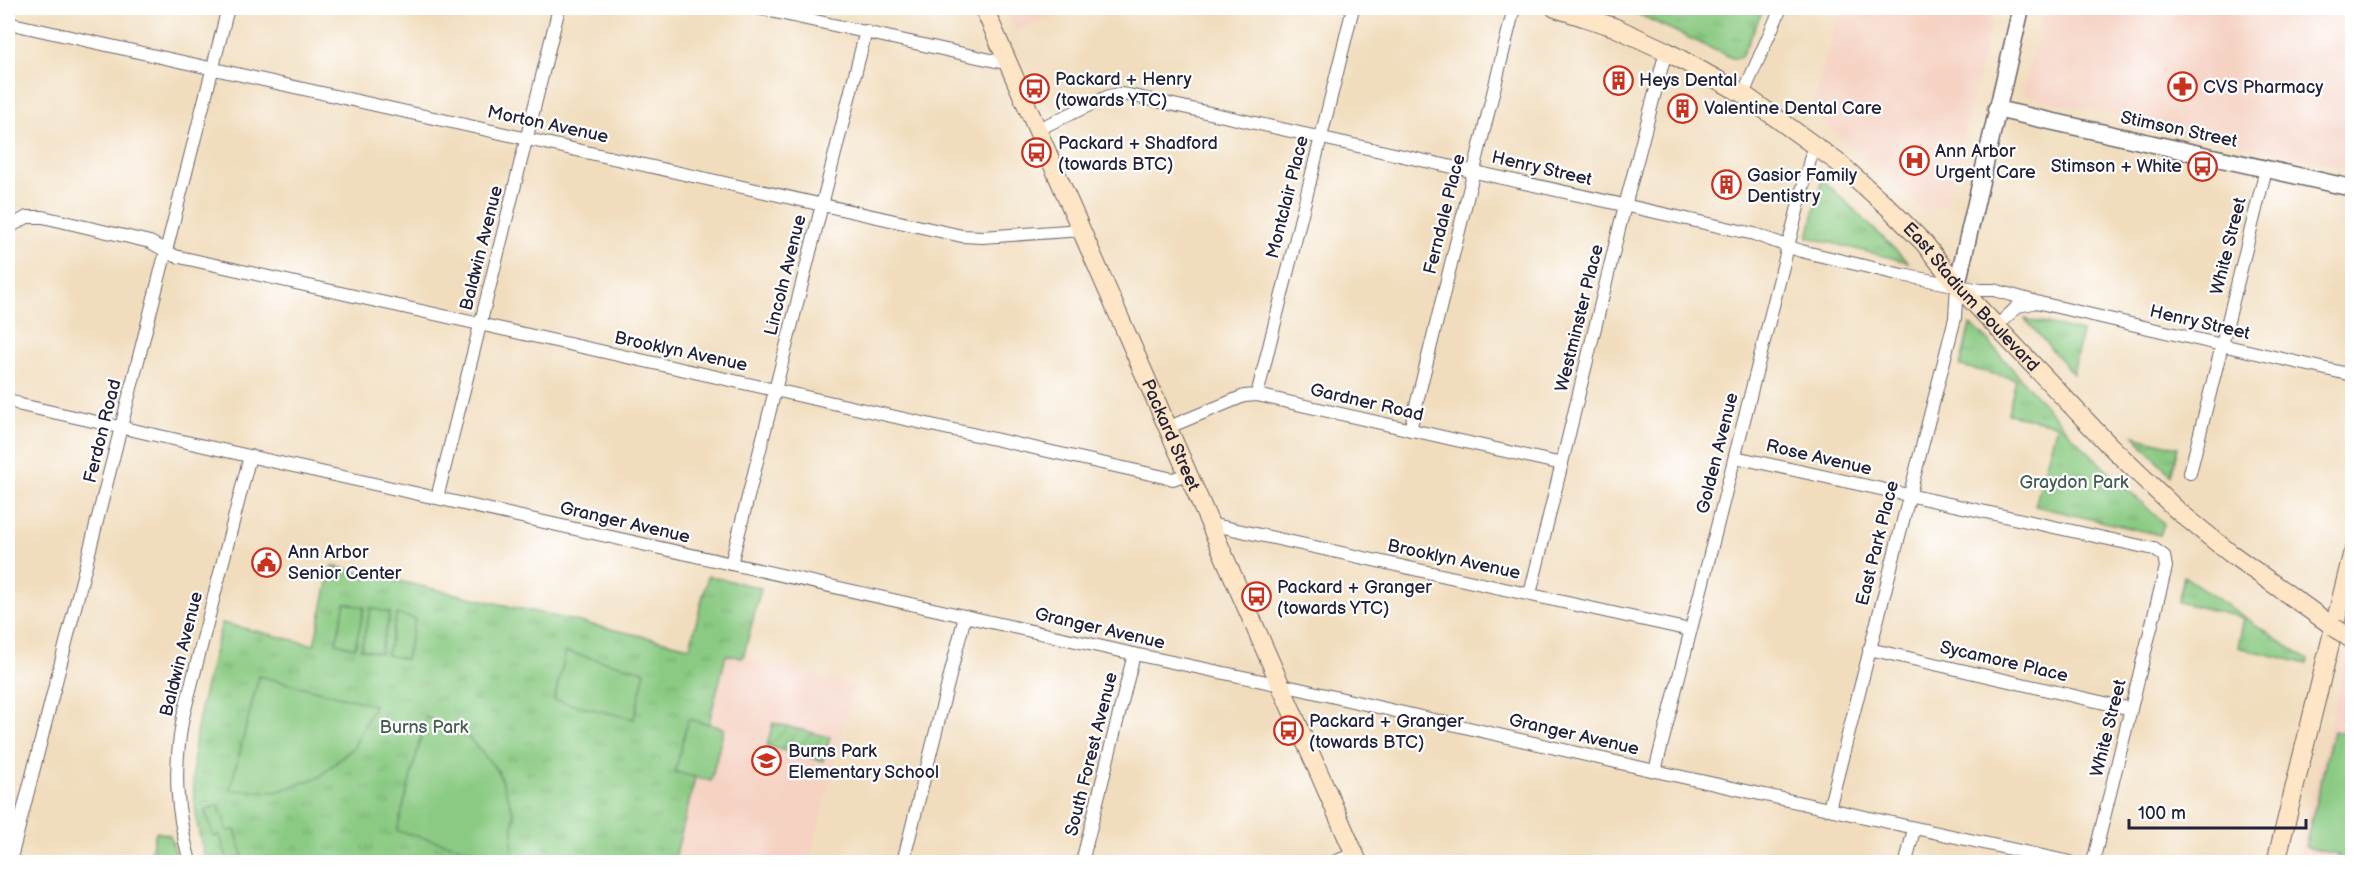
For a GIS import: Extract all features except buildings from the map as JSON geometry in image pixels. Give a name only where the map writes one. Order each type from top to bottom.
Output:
[{"type":"main road","name":"Packard Street","points":[[984,8],[1356,858]]},
{"type":"main road","name":"East Stadium Boulevard","points":[[1556,8],[1614,27],[1666,51],[1743,94],[1814,144],[1888,207],[1927,247],[1957,285],[2108,444],[2178,511],[2307,609],[2352,640]]},
{"type":"main road","points":[[2276,862],[2352,555]]},
{"type":"street","name":"Ferdon Road","points":[[10,862],[228,8]]},
{"type":"street","name":"Baldwin Avenue","points":[[437,498],[559,8]]},
{"type":"street","points":[[757,8],[1009,64]]},
{"type":"street","name":"Montclair Place","points":[[1257,395],[1353,8]]},
{"type":"street","name":"Ferndale Place","points":[[1410,430],[1514,8]]},
{"type":"street","points":[[1743,94],[1781,8]]},
{"type":"street","points":[[1957,285],[2021,8]]},
{"type":"street","name":"Morton Avenue","points":[[8,23],[962,236],[982,237],[1082,230]]},
{"type":"street","name":"Lincoln Avenue","points":[[731,564],[866,31]]},
{"type":"street","name":"Westminster Place","points":[[1530,594],[1625,206],[1666,51]]},
{"type":"street","name":"Henry Street","points":[[1038,129],[1109,96],[1119,94],[1754,234],[1801,251],[1902,275],[1980,290],[1994,290],[2040,303],[2352,375]]},
{"type":"street","name":"Stimson Street","points":[[1996,109],[2352,188]]},
{"type":"street","name":"Golden Avenue","points":[[1655,771],[1814,144]]},
{"type":"street","name":"White Street","points":[[2190,473],[2266,169]]},
{"type":"street","name":"Brooklyn Avenue","points":[[8,228],[27,217],[44,217],[150,242],[175,256],[480,326],[1173,479],[1189,473]]},
{"type":"street","name":"East Park Place","points":[[1829,810],[1956,312],[1957,285]]},
{"type":"street","name":"Henry Street","points":[[1997,326],[2018,306],[2040,303]]},
{"type":"street","name":"Gardner Road","points":[[1169,427],[1244,396],[1257,395],[1562,464]]},
{"type":"street","name":"Granger Avenue","points":[[9,404],[2070,862]]},
{"type":"street","name":"Baldwin Avenue","points":[[190,862],[178,814],[177,756],[183,717],[249,456]]},
{"type":"street","name":"Rose Avenue","points":[[1735,457],[2154,549],[2164,556],[2166,567]]},
{"type":"street","name":"Brooklyn Avenue","points":[[1210,524],[1690,630]]},
{"type":"street","name":"White Street","points":[[2093,862],[2166,567]]},
{"type":"street","points":[[903,862],[965,616]]},
{"type":"street","name":"Sycamore Place","points":[[1869,649],[2131,709]]},
{"type":"street","name":"South Forest Avenue","points":[[1082,862],[1134,654]]},
{"type":"street","points":[[1906,862],[1914,829]]},
{"type":"street","points":[[1334,862],[1356,858]]},
{"type":"shaded area","points":[[1006,8],[1067,8],[1067,10],[1016,32]]},
{"type":"shaded area","points":[[1840,8],[1995,8],[1947,202],[1942,207],[1929,211],[1922,209],[1811,111]]},
{"type":"shaded area","points":[[2042,8],[2352,8],[2352,169],[2022,95],[2042,17]]},
{"type":"shaded area","points":[[2352,636],[2352,862],[2295,862]]},
{"type":"shaded area","name":"Burns Park Elementary School","points":[[727,654],[854,685],[809,862],[674,862]]},
{"type":"green space","points":[[1625,8],[1764,8],[1741,57],[1734,59]]},
{"type":"green space","points":[[1822,179],[1908,262],[1808,237]]},
{"type":"green space","points":[[2025,319],[2082,332],[2073,374]]},
{"type":"green space","name":"Graydon Park","points":[[1970,325],[1979,331],[2072,436],[2164,524],[2160,535],[2035,506],[2057,425],[2008,414],[2016,379],[1960,366]]},
{"type":"green space","name":"Graydon Park","points":[[2134,436],[2178,447],[2171,475]]},
{"type":"green space","name":"Burns Park","points":[[332,566],[690,647],[708,576],[761,588],[743,658],[726,655],[674,862],[206,862],[198,829],[193,769],[200,713],[222,623],[314,645]]},
{"type":"green space","points":[[2184,576],[2308,660],[2307,664],[2238,647],[2244,618],[2178,602]]},
{"type":"green space","points":[[345,603],[364,607],[355,648],[336,643]]},
{"type":"green space","points":[[371,608],[390,613],[380,653],[361,649]]},
{"type":"green space","points":[[397,614],[415,619],[406,659],[387,655]]},
{"type":"green space","points":[[566,652],[645,671],[634,719],[554,700]]},
{"type":"green space","points":[[259,676],[374,705],[354,747],[319,777],[276,792],[230,790]]},
{"type":"green space","points":[[426,717],[468,737],[498,771],[514,814],[511,860],[397,831]]},
{"type":"green space","points":[[688,719],[724,728],[711,781],[675,772]]},
{"type":"green space","points":[[773,723],[830,737],[823,761],[767,746]]},
{"type":"green space","points":[[2333,731],[2352,735],[2352,862],[2337,862],[2338,855],[2305,847]]},
{"type":"green space","points":[[219,806],[227,831],[235,830],[243,856],[228,861],[220,835],[214,837],[205,810]]},
{"type":"green space","points":[[156,832],[170,835],[178,862],[148,862]]},
{"type":"place","name":"Heys Dental","points":[[1618,80]]},
{"type":"place","name":"CVS Pharmacy","points":[[2182,87]]},
{"type":"place","name":"Packard + Henry (towards YTC)","points":[[1034,89]]},
{"type":"place","name":"Valentine Dental Care","points":[[1683,108]]},
{"type":"place","name":"Packard + Shadford (towards BTC)","points":[[1037,153]]},
{"type":"place","name":"Ann Arbor Urgent Care","points":[[1914,161]]},
{"type":"place","name":"Stimson + White","points":[[2203,166]]},
{"type":"place","name":"Gasior Family Dentistry","points":[[1726,185]]},
{"type":"place","name":"Ann Arbor Senior Center","points":[[267,562]]},
{"type":"place","name":"Packard + Granger (towards YTC)","points":[[1256,597]]},
{"type":"place","name":"Packard + Granger (towards BTC)","points":[[1288,731]]},
{"type":"place","name":"Burns Park Elementary School","points":[[767,761]]}]
